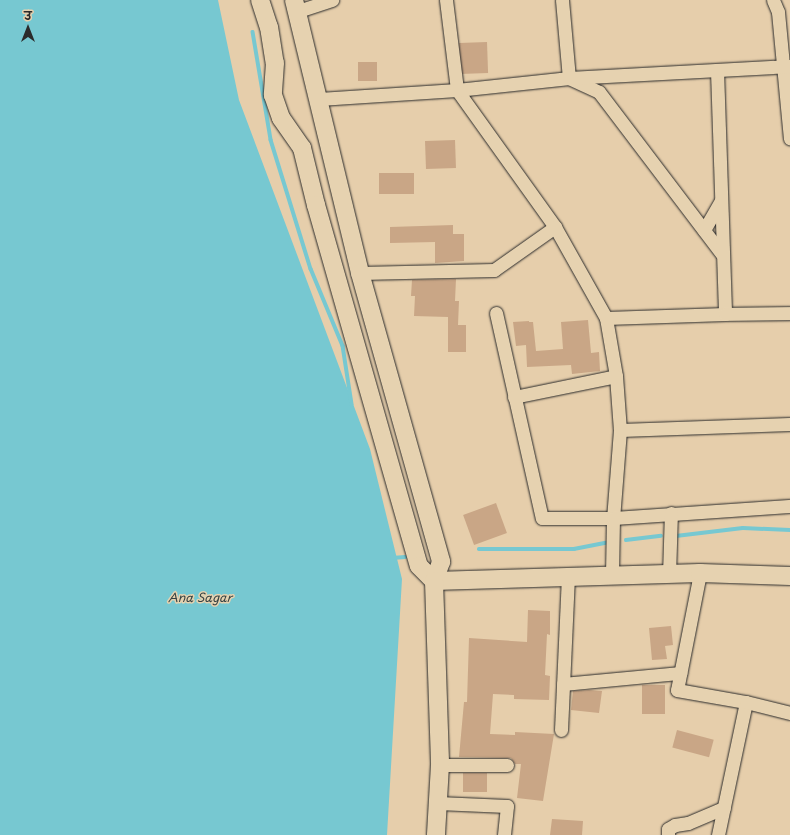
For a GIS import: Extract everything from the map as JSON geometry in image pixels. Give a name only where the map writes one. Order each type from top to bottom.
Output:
[{"type":"street","points":[[260,0],[269,27],[275,63],[273,95],[280,118],[302,148],[316,205],[420,566],[434,581],[700,573],[790,576]]},
{"type":"street","points":[[332,0],[296,6],[360,272],[441,562],[434,581],[440,766],[436,835]]},
{"type":"street","points":[[446,0],[457,90],[555,227],[606,318],[616,376],[620,430],[613,518],[612,575]]},
{"type":"street","points":[[562,0],[569,78]]},
{"type":"street","points":[[772,0],[778,12],[786,66],[790,138]]},
{"type":"street","points":[[319,99],[457,90],[569,78],[786,66]]},
{"type":"street","points":[[718,70],[722,254],[725,314]]},
{"type":"street","points":[[569,78],[599,92],[722,254]]},
{"type":"street","points":[[704,230],[721,201]]},
{"type":"street","points":[[360,272],[494,270],[555,227]]},
{"type":"street","points":[[496,313],[542,518],[613,518],[790,506]]},
{"type":"street","points":[[606,318],[790,313]]},
{"type":"street","points":[[514,397],[616,376]]},
{"type":"street","points":[[620,430],[790,424]]},
{"type":"street","points":[[669,575],[671,513]]},
{"type":"street","points":[[413,543],[435,540]]},
{"type":"street","points":[[677,690],[700,573]]},
{"type":"street","points":[[561,730],[568,578]]},
{"type":"street","points":[[563,684],[680,672]]},
{"type":"street","points":[[664,674],[677,690],[746,702],[790,713]]},
{"type":"street","points":[[718,835],[746,702]]},
{"type":"street","points":[[440,766],[507,766]]},
{"type":"street","points":[[438,803],[507,806],[504,835]]},
{"type":"street","points":[[668,835],[668,828],[675,825],[688,823],[724,808]]},
{"type":"water","name":"Ana Sagar","points":[[0,0],[218,0],[239,100],[370,449],[402,579],[387,835],[0,835]]},
{"type":"building","points":[[487,42],[488,73],[460,74],[459,43]]},
{"type":"building","points":[[358,62],[377,62],[377,81],[358,81]]},
{"type":"building","points":[[455,140],[456,168],[426,169],[425,141]]},
{"type":"building","points":[[379,173],[414,173],[414,194],[379,194]]},
{"type":"building","points":[[453,225],[453,234],[464,234],[464,261],[435,263],[435,242],[390,243],[390,227]]},
{"type":"building","points":[[456,279],[455,301],[459,301],[458,325],[466,325],[466,352],[448,352],[448,317],[414,316],[415,296],[411,296],[412,280]]},
{"type":"building","points":[[588,320],[591,353],[599,352],[600,371],[572,374],[571,365],[527,367],[526,345],[516,346],[513,322],[533,322],[536,351],[563,349],[561,322]]},
{"type":"building","points":[[496,503],[507,533],[474,545],[463,515]]},
{"type":"building","points":[[528,610],[550,611],[550,635],[547,634],[545,675],[550,676],[549,700],[514,699],[514,695],[493,694],[490,734],[515,735],[515,732],[554,734],[543,801],[517,798],[521,764],[515,764],[511,758],[459,757],[464,702],[467,702],[469,638],[527,642]]},
{"type":"building","points":[[671,626],[673,645],[665,646],[667,659],[652,660],[649,628]]},
{"type":"building","points":[[642,685],[665,685],[665,714],[642,714]]},
{"type":"building","points":[[573,691],[602,691],[599,713],[571,710]]},
{"type":"building","points":[[677,730],[714,740],[709,757],[672,747]]},
{"type":"building","points":[[463,773],[487,773],[487,792],[463,792]]},
{"type":"building","points":[[552,819],[583,821],[582,835],[550,835]]},
{"type":"waterway","points":[[253,32],[271,140],[311,269],[343,346],[352,404]]},
{"type":"waterway","points":[[676,536],[743,528],[790,530]]},
{"type":"waterway","points":[[626,540],[661,536]]},
{"type":"waterway","points":[[479,549],[574,549],[605,543]]},
{"type":"waterway","points":[[392,558],[405,557]]}]
